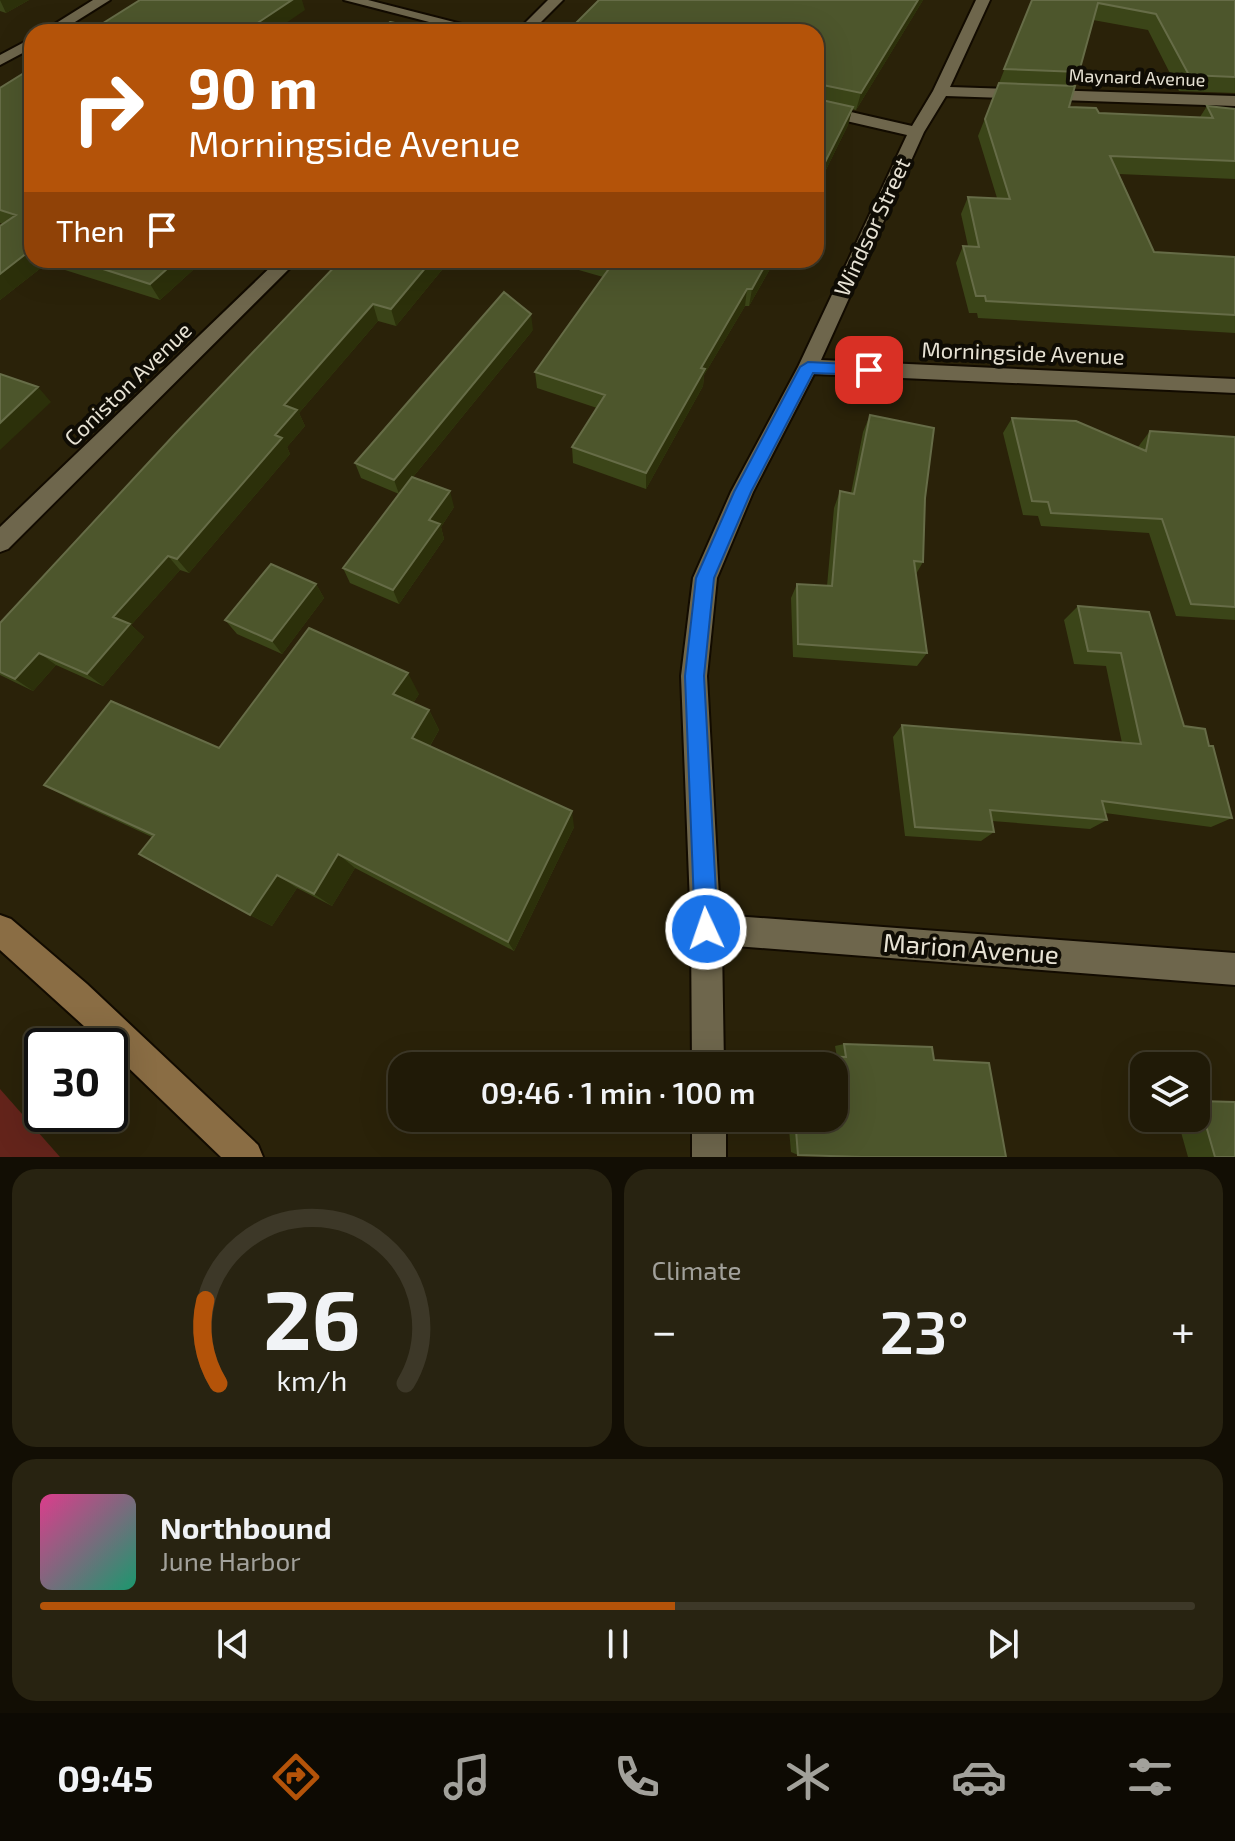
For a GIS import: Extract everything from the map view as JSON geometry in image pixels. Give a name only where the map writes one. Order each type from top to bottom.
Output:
[{"type":"main road","points":[[0,930],[76,995],[246,1157]]},
{"type":"street","points":[[62,24],[103,0]]},
{"type":"street","points":[[351,0],[452,24]]},
{"type":"street","points":[[531,24],[556,0]]},
{"type":"street","name":"Windsor Street","points":[[708,1052],[706,929],[694,676],[705,578],[742,492],[808,367],[916,132],[941,91],[983,0]]},
{"type":"street","points":[[0,61],[24,47]]},
{"type":"street","name":"Maynard Avenue","points":[[941,91],[1235,101]]},
{"type":"street","points":[[824,111],[916,132]]},
{"type":"street","name":"Coniston Avenue","points":[[0,542],[281,268]]},
{"type":"street","name":"Morningside Avenue","points":[[808,367],[1235,386]]},
{"type":"street","name":"Marion Avenue","points":[[706,929],[1235,969]]},
{"type":"street","points":[[709,1132],[709,1157]]},
{"type":"shaded area","points":[[0,1089],[24,1116],[24,1132],[38,1132],[60,1157],[0,1157]]},
{"type":"building","points":[[140,0],[292,0],[256,24],[102,24]]},
{"type":"building","points":[[599,0],[918,0],[861,93],[824,85],[824,24],[575,24]]},
{"type":"building","points":[[1032,0],[1235,0],[1235,77],[1189,75],[1156,14],[1098,3],[1079,72],[1004,69]]},
{"type":"building","points":[[24,73],[24,255],[0,274],[0,226],[16,215],[0,210],[0,88]]},
{"type":"building","points":[[999,83],[1075,86],[1069,107],[1096,108],[1099,113],[1213,118],[1207,106],[1235,109],[1235,161],[1110,156],[1154,252],[1235,257],[1235,315],[986,301],[985,296],[976,296],[963,246],[979,247],[968,197],[1010,199],[985,119]]},
{"type":"building","points":[[824,101],[853,107],[824,164]]},
{"type":"building","points":[[100,268],[168,268],[150,284]]},
{"type":"building","points":[[333,268],[425,268],[391,309],[373,304],[284,405],[297,410],[275,435],[282,438],[177,559],[168,556],[113,617],[130,624],[87,674],[39,653],[15,679],[0,672],[0,623]]},
{"type":"building","points":[[609,268],[764,268],[752,289],[747,289],[701,368],[705,369],[646,473],[572,447],[605,395],[535,372]]},
{"type":"building","points":[[504,292],[531,314],[394,480],[355,463]]},
{"type":"building","points":[[0,374],[38,387],[0,423]]},
{"type":"building","points":[[870,415],[934,428],[925,498],[923,562],[914,561],[927,653],[798,644],[797,584],[832,586],[840,491],[854,494]]},
{"type":"building","points":[[1012,418],[1076,421],[1146,451],[1150,431],[1235,437],[1235,607],[1191,604],[1162,519],[1051,513],[1048,502],[1032,501]]},
{"type":"building","points":[[412,477],[450,491],[429,520],[440,524],[393,590],[343,568]]},
{"type":"building","points":[[271,564],[316,584],[272,641],[225,620]]},
{"type":"building","points":[[1078,606],[1149,612],[1184,726],[1205,729],[1209,746],[1213,746],[1232,818],[1102,801],[1107,820],[990,810],[994,832],[915,827],[902,725],[1141,744],[1121,653],[1088,651]]},
{"type":"building","points":[[309,628],[408,673],[393,694],[429,710],[412,738],[572,811],[508,942],[338,854],[314,894],[277,875],[250,915],[139,854],[154,835],[44,785],[111,701],[219,748]]},
{"type":"building","points":[[844,1044],[932,1047],[934,1060],[989,1063],[1006,1157],[798,1155],[796,1132],[848,1132],[848,1052],[845,1052]]},
{"type":"building","points":[[1210,1101],[1235,1102],[1235,1157],[1215,1157],[1208,1132]]},
{"type":"route","points":[[706,929],[694,676],[705,578],[742,492],[808,367],[869,370]]}]
